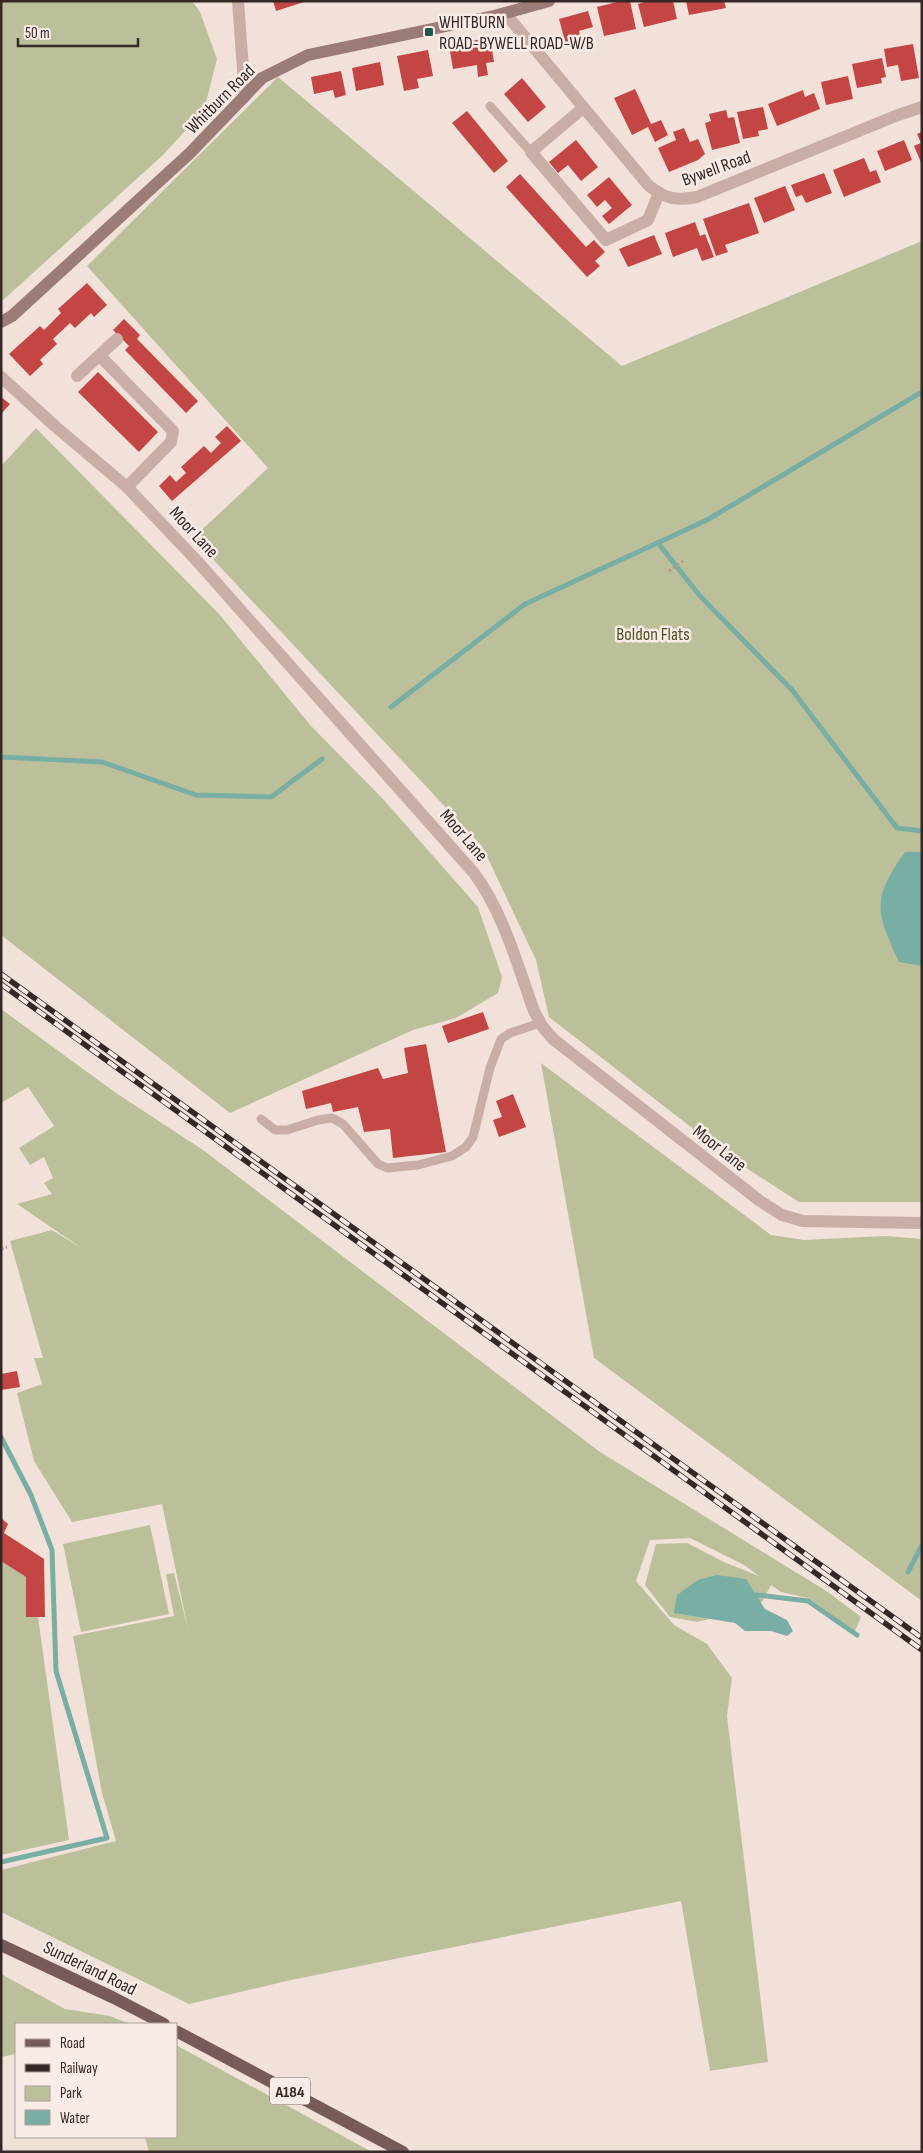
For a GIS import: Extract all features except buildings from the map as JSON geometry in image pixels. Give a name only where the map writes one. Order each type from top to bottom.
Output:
[{"type":"main road","name":"Whitburn Road","points":[[1,322],[12,316],[182,160],[262,78],[308,55],[505,13],[549,1]]},
{"type":"main road","name":"Sunderland Road","points":[[1,1945],[114,1998],[162,2023]]},
{"type":"main road","name":"A184","points":[[178,2032],[403,2152]]},
{"type":"street","points":[[238,1],[245,96]]},
{"type":"street","name":"Bywell Road","points":[[505,13],[649,186],[659,193],[680,200],[697,196],[890,118],[922,107]]},
{"type":"street","points":[[583,108],[531,152],[606,240],[648,220],[659,193]]},
{"type":"street","points":[[77,376],[117,339]]},
{"type":"street","points":[[100,356],[173,431],[171,442],[127,487]]},
{"type":"street","name":"Moor Lane","points":[[1,376],[56,427],[127,487],[197,561],[474,873],[488,892],[499,912],[540,1023],[569,1054],[760,1201],[782,1215],[803,1221],[922,1223]]},
{"type":"lane","points":[[490,106],[531,152]]},
{"type":"lane","points":[[261,1118],[275,1130],[287,1130],[318,1120],[332,1118],[343,1124],[378,1164],[387,1168],[418,1165],[452,1156],[466,1147],[473,1137],[490,1068],[501,1039],[510,1033],[540,1023]]},
{"type":"path","points":[[669,572],[684,560]]},
{"type":"path","points":[[1,1249],[7,1247]]},
{"type":"green space","points":[[1,1],[192,1],[200,12],[217,59],[204,110],[163,155],[1,302]]},
{"type":"green space","name":"Boldon Flats","points":[[278,77],[622,366],[922,241],[922,1202],[799,1202],[732,1159],[549,1017],[536,960],[482,846],[193,538],[268,468],[87,266]]},
{"type":"green space","points":[[36,428],[219,614],[311,726],[383,799],[478,907],[502,977],[498,993],[456,1018],[413,1030],[230,1113],[1,935],[1,466]]},
{"type":"green space","points":[[1,1009],[116,1093],[203,1150],[600,1452],[828,1592],[861,1617],[855,1631],[808,1598],[781,1592],[771,1585],[762,1602],[730,1614],[697,1622],[670,1617],[645,1585],[656,1544],[687,1543],[726,1563],[759,1576],[744,1565],[690,1538],[650,1540],[636,1581],[674,1625],[707,1644],[732,1678],[727,1716],[768,2062],[710,2071],[681,1901],[291,1980],[189,2004],[1,1912],[1,1870],[116,1841],[102,1793],[73,1636],[174,1616],[166,1574],[174,1573],[188,1629],[162,1504],[72,1522],[34,1461],[17,1393],[42,1384],[34,1358],[43,1358],[10,1241],[52,1230],[83,1249],[17,1204],[52,1194],[44,1183],[53,1178],[44,1157],[30,1165],[19,1148],[54,1126],[28,1087],[1,1103]]},
{"type":"green space","points":[[541,1063],[771,1235],[804,1240],[885,1236],[922,1239],[922,1601],[594,1358]]},
{"type":"green space","points":[[150,1525],[169,1614],[81,1632],[63,1544]]},
{"type":"green space","points":[[1,1561],[26,1577],[26,1617],[38,1617],[69,1840],[1,1855]]},
{"type":"green space","points":[[1,1974],[65,2009],[110,2016],[128,2023],[15,2023],[15,2054],[1,2057]]},
{"type":"green space","points":[[178,2046],[372,2152],[149,2152],[145,2138],[178,2138]]},
{"type":"water","points":[[905,852],[922,852],[922,966],[899,962],[885,930],[882,917],[882,894],[886,882]]},
{"type":"water","points":[[717,1575],[746,1579],[765,1609],[787,1620],[793,1631],[787,1636],[771,1631],[745,1631],[735,1623],[674,1613],[677,1595],[698,1580]]},
{"type":"waterway","points":[[391,707],[525,604],[707,520],[922,392]]},
{"type":"waterway","points":[[658,543],[700,596],[792,690],[897,828],[922,831]]},
{"type":"waterway","points":[[1,757],[102,762],[196,795],[271,797],[322,759]]},
{"type":"waterway","points":[[1,1437],[31,1495],[52,1550],[56,1671],[107,1838],[1,1862]]},
{"type":"waterway","points":[[908,1572],[922,1545]]},
{"type":"waterway","points":[[757,1595],[808,1601],[857,1635]]},
{"type":"railway","points":[[1,974],[922,1638]]},
{"type":"railway","points":[[1,984],[922,1650]]},
{"type":"place","name":"WHITBURN ROAD-BYWELL ROAD-W/B","points":[[429,32]]}]
